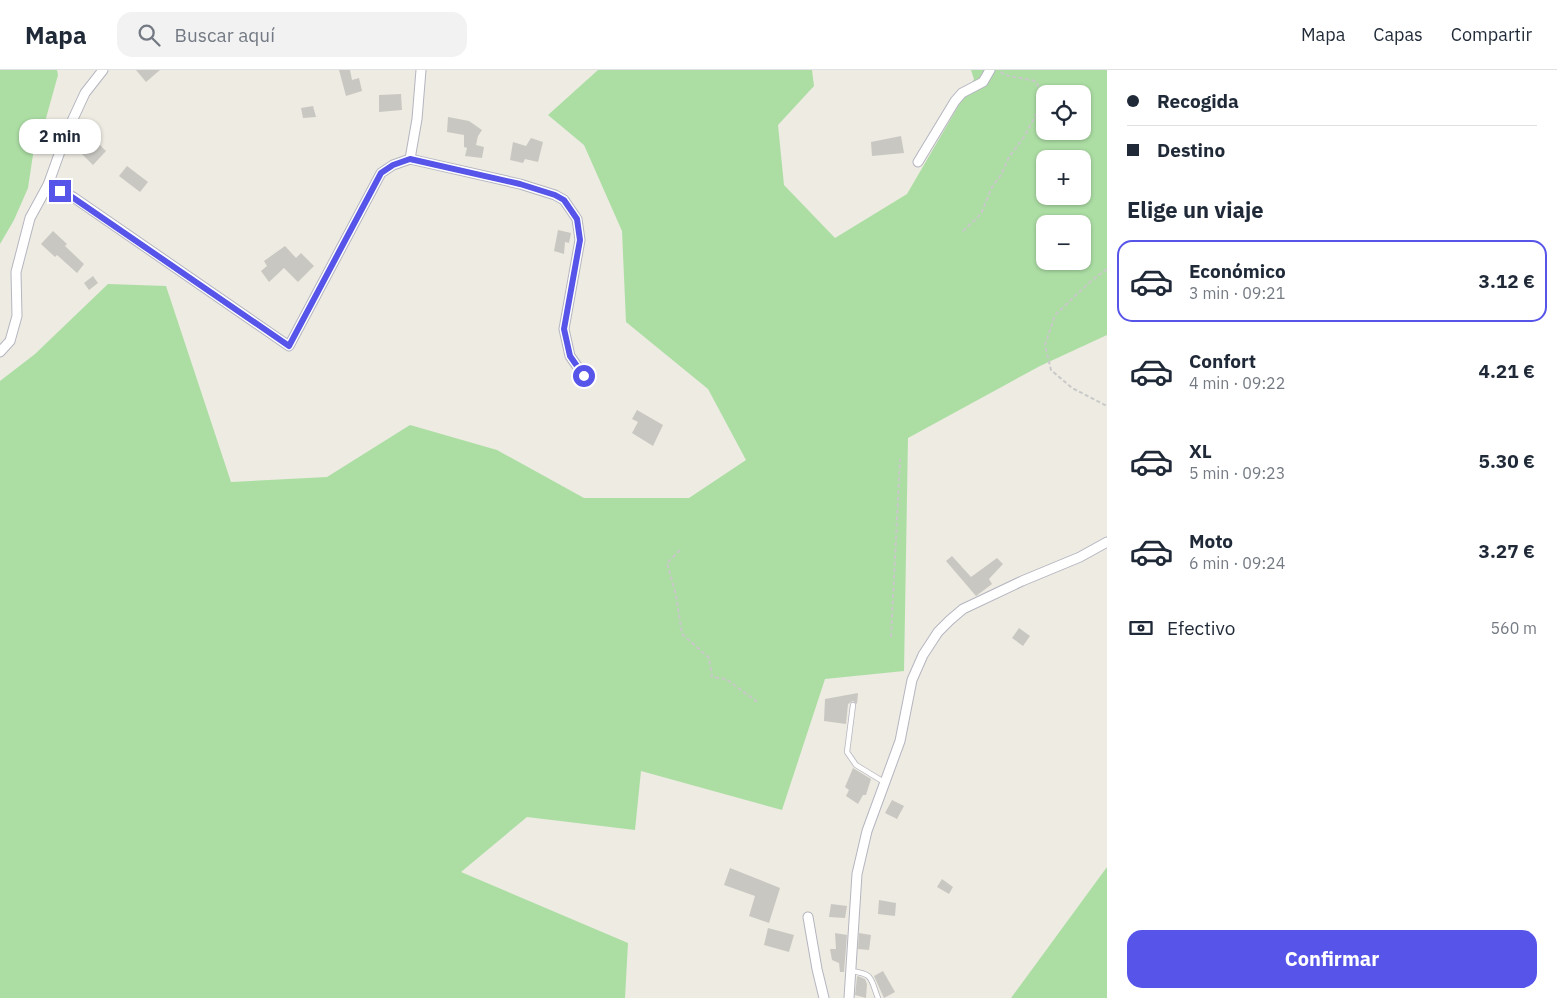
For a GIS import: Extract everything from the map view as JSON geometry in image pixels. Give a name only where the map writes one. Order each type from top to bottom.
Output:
[{"type":"street","points":[[0,352],[10,341],[17,316],[16,272],[30,218],[48,185],[67,132],[85,93],[103,70]]},
{"type":"street","points":[[410,159],[417,119],[421,70]]},
{"type":"street","points":[[918,162],[955,101],[962,93],[983,82],[990,70]]},
{"type":"street","points":[[48,185],[72,197],[289,346],[381,173],[393,165],[410,159],[520,184],[555,195],[564,200],[577,219],[580,240],[564,329],[570,356],[584,376]]},
{"type":"street","points":[[849,998],[857,874],[867,831],[900,741],[912,680],[923,655],[938,632],[963,609],[1022,581],[1080,557],[1107,542]]},
{"type":"street","points":[[808,917],[824,998]]},
{"type":"lane","points":[[853,705],[846,752],[856,765],[884,782]]},
{"type":"lane","points":[[851,970],[866,973],[870,976],[878,998]]},
{"type":"path","points":[[963,231],[980,214],[992,187],[1001,175],[1009,157],[1024,137],[1041,104],[1042,92],[1035,81],[1004,75],[999,70]]},
{"type":"path","points":[[1107,269],[1091,281],[1055,315],[1044,345],[1051,370],[1072,388],[1107,406]]},
{"type":"path","points":[[891,637],[900,459]]},
{"type":"path","points":[[680,550],[667,563],[676,595],[682,634],[709,658],[712,677],[726,679],[758,703]]},
{"type":"green space","points":[[0,70],[57,70],[58,75],[43,129],[34,148],[28,188],[14,220],[0,244]]},
{"type":"green space","points":[[598,70],[812,70],[814,86],[778,125],[784,185],[835,238],[907,194],[974,79],[971,70],[1107,70],[1107,335],[1040,366],[908,438],[904,671],[825,679],[782,810],[641,771],[635,830],[527,817],[461,872],[628,943],[625,998],[0,998],[0,381],[35,354],[108,284],[166,286],[231,482],[327,477],[410,425],[497,450],[584,498],[689,498],[746,460],[708,389],[626,322],[622,231],[584,145],[548,115]]},
{"type":"green space","points":[[1107,867],[1107,998],[1011,998]]},
{"type":"building","points":[[136,70],[160,70],[146,82]]},
{"type":"building","points":[[339,70],[350,70],[352,80],[359,78],[362,91],[346,96]]},
{"type":"building","points":[[401,94],[402,110],[379,112],[379,95]]},
{"type":"building","points":[[313,106],[316,117],[303,118],[301,108]]},
{"type":"building","points":[[448,117],[469,121],[482,130],[476,145],[484,147],[482,158],[465,156],[467,148],[464,147],[464,135],[447,132]]},
{"type":"building","points":[[901,136],[904,153],[872,156],[871,142]]},
{"type":"building","points":[[86,137],[90,141],[93,138],[106,151],[93,165],[77,146]]},
{"type":"building","points":[[531,138],[543,142],[538,162],[525,159],[523,163],[510,160],[513,142],[526,146]]},
{"type":"building","points":[[127,166],[148,182],[140,192],[119,176]]},
{"type":"building","points":[[558,230],[571,233],[569,243],[565,242],[564,254],[554,251]]},
{"type":"building","points":[[53,231],[67,244],[65,246],[84,264],[77,273],[41,244]]},
{"type":"building","points":[[285,246],[296,258],[301,253],[314,266],[298,282],[284,268],[269,282],[261,271],[267,266],[264,261]]},
{"type":"building","points":[[93,276],[98,283],[89,290],[84,283]]},
{"type":"building","points":[[637,410],[663,425],[653,446],[632,433],[638,422],[632,419]]},
{"type":"building","points":[[952,556],[971,577],[997,558],[1003,564],[989,579],[992,584],[976,596],[946,561]]},
{"type":"building","points":[[1019,628],[1030,636],[1023,646],[1012,638]]},
{"type":"building","points":[[858,693],[857,704],[853,701],[848,704],[846,724],[824,721],[825,699]]},
{"type":"building","points":[[853,768],[871,779],[866,795],[863,795],[858,804],[846,796],[849,790],[845,787]]},
{"type":"building","points":[[892,800],[904,806],[897,819],[885,813]]},
{"type":"building","points":[[730,868],[780,888],[769,923],[749,916],[755,896],[724,885]]},
{"type":"building","points":[[942,879],[953,887],[949,894],[937,887]]},
{"type":"building","points":[[879,900],[896,903],[895,916],[878,914]]},
{"type":"building","points":[[831,904],[847,906],[845,918],[829,917]]},
{"type":"building","points":[[768,928],[794,935],[789,952],[764,945]]},
{"type":"building","points":[[835,933],[847,935],[844,972],[840,972],[839,963],[832,960],[830,949],[836,949]]},
{"type":"building","points":[[859,933],[871,935],[869,950],[858,949]]},
{"type":"building","points":[[883,971],[895,992],[884,998],[874,976]]},
{"type":"building","points":[[858,976],[865,979],[867,984],[866,998],[855,995]]},
{"type":"route","points":[[60,191],[72,197],[289,346],[381,173],[393,165],[410,159],[520,184],[555,195],[564,200],[577,219],[580,240],[564,329],[570,356],[584,376]]}]
